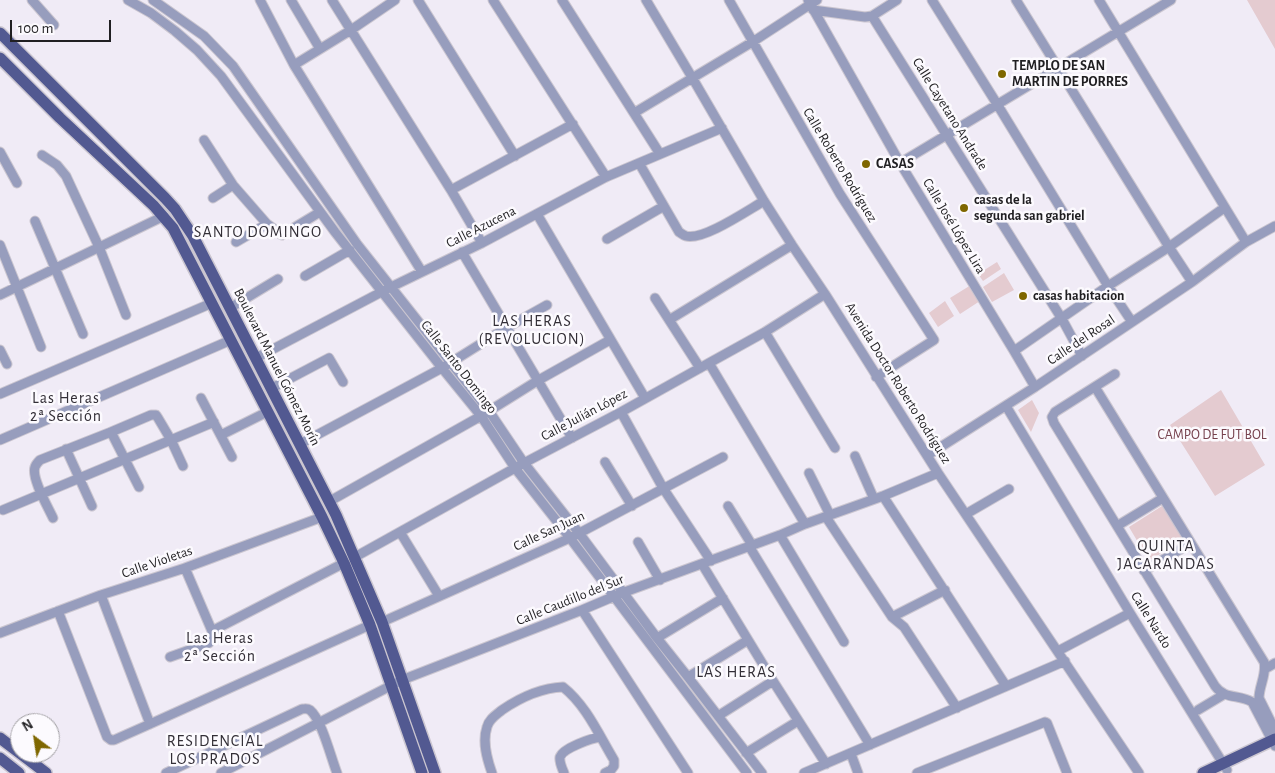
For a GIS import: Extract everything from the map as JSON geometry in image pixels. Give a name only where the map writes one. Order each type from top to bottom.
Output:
[{"type":"main road","name":"Boulevard Manuel Gómez Morín","points":[[0,33],[175,209],[193,236],[330,501],[355,557],[382,622],[422,773]]},
{"type":"main road","name":"Boulevard Manuel Gómez Morín","points":[[0,58],[60,118],[164,216],[180,240],[322,516],[435,773]]},
{"type":"main road","points":[[222,323],[232,312]]},
{"type":"main road","points":[[0,738],[46,773]]},
{"type":"main road","points":[[1203,773],[1224,769],[1274,740]]},
{"type":"main road","points":[[0,758],[20,773]]},
{"type":"street","points":[[32,0],[54,25]]},
{"type":"street","name":"Calle Santo Domingo","points":[[128,0],[151,13],[175,31],[197,50],[221,76],[320,212],[382,292],[442,368],[485,414],[524,463],[762,773]]},
{"type":"street","name":"Calle Santo Domingo","points":[[153,0],[204,36],[233,66],[357,244],[451,363],[485,414],[515,468],[570,538],[746,773]]},
{"type":"street","points":[[260,0],[294,65],[422,272]]},
{"type":"street","points":[[291,0],[320,49]]},
{"type":"street","points":[[332,0],[482,243]]},
{"type":"street","points":[[294,65],[395,0]]},
{"type":"street","points":[[418,0],[515,156]]},
{"type":"street","points":[[493,0],[574,124],[606,177]]},
{"type":"street","points":[[562,0],[660,154]]},
{"type":"street","name":"Avenida Doctor Roberto Rodríguez","points":[[646,0],[764,201],[825,294],[876,377],[1139,773]]},
{"type":"street","name":"Calle Roberto Rodríguez","points":[[729,0],[840,194],[934,340],[876,377]]},
{"type":"street","points":[[634,113],[693,79],[812,3],[865,17],[872,16],[897,0]]},
{"type":"street","points":[[932,0],[1132,322]]},
{"type":"street","points":[[1016,0],[1192,282]]},
{"type":"street","points":[[1099,0],[1246,242]]},
{"type":"street","points":[[900,163],[1171,0]]},
{"type":"street","name":"Calle José López Lira","points":[[812,3],[900,163],[1035,387]]},
{"type":"street","name":"Calle Cayetano Andrade","points":[[872,16],[1062,319],[1082,356]]},
{"type":"street","points":[[451,190],[574,124]]},
{"type":"street","name":"Calle Azucena","points":[[256,358],[382,292],[482,243],[606,177],[722,128]]},
{"type":"street","points":[[204,140],[233,184],[267,224],[282,236],[320,212]]},
{"type":"street","points":[[0,152],[17,183]]},
{"type":"street","points":[[42,155],[56,165],[66,176],[99,247],[126,315]]},
{"type":"street","points":[[639,163],[679,232],[687,237],[714,230],[764,201]]},
{"type":"street","points":[[213,198],[233,184]]},
{"type":"street","points":[[607,239],[664,206]]},
{"type":"street","points":[[1014,351],[1224,208]]},
{"type":"street","points":[[537,214],[645,398]]},
{"type":"street","points":[[0,296],[164,216]]},
{"type":"street","points":[[34,221],[83,334]]},
{"type":"street","points":[[236,242],[267,224]]},
{"type":"street","name":"Calle del Rosal","points":[[928,455],[1082,356],[1192,282],[1246,242],[1275,226]]},
{"type":"street","points":[[0,245],[41,347]]},
{"type":"street","points":[[668,320],[792,245]]},
{"type":"street","points":[[305,276],[350,250]]},
{"type":"street","points":[[462,252],[572,438]]},
{"type":"street","points":[[232,312],[278,279]]},
{"type":"street","name":"Calle Julián López","points":[[355,557],[765,332],[825,294]]},
{"type":"street","points":[[655,298],[700,368]]},
{"type":"street","points":[[0,394],[212,303]]},
{"type":"street","points":[[300,444],[451,363],[506,328],[548,305]]},
{"type":"street","points":[[765,332],[835,448]]},
{"type":"street","points":[[0,440],[231,340]]},
{"type":"street","points":[[330,501],[485,414],[537,381],[610,340]]},
{"type":"street","points":[[0,350],[7,364]]},
{"type":"street","points":[[272,388],[329,358],[343,382]]},
{"type":"street","points":[[709,363],[806,524]]},
{"type":"street","points":[[1115,374],[1055,412],[1052,417],[1054,423],[1218,691],[1223,695],[1252,702],[1274,740]]},
{"type":"street","points":[[1095,387],[1264,662],[1265,669],[1259,698],[1274,740]]},
{"type":"street","points":[[201,398],[232,457]]},
{"type":"street","name":"Calle Nardo","points":[[1006,406],[1224,769]]},
{"type":"street","points":[[221,435],[267,412]]},
{"type":"street","points":[[621,412],[707,562],[723,598],[826,764]]},
{"type":"street","points":[[53,518],[35,476],[34,468],[40,460],[151,415],[156,415],[171,440],[183,466]]},
{"type":"street","points":[[3,510],[214,422]]},
{"type":"street","points":[[111,432],[139,487]]},
{"type":"street","points":[[66,449],[92,506]]},
{"type":"street","points":[[855,456],[879,497],[945,590],[1006,686]]},
{"type":"street","name":"Calle San Juan","points":[[382,622],[570,538],[723,457]]},
{"type":"street","points":[[605,462],[632,506]]},
{"type":"street","points":[[809,473],[828,516],[892,616],[904,627],[957,708]]},
{"type":"street","name":"Calle Caudillo del Sur","points":[[221,773],[397,683],[613,596],[780,535],[938,473]]},
{"type":"street","points":[[966,514],[1009,489]]},
{"type":"street","points":[[1117,526],[1163,498]]},
{"type":"street","points":[[728,506],[750,546],[870,745]]},
{"type":"street","name":"Calle Violetas","points":[[0,632],[185,568],[322,516]]},
{"type":"street","points":[[400,532],[439,596]]},
{"type":"street","points":[[780,535],[844,642]]},
{"type":"street","points":[[638,542],[660,580]]},
{"type":"street","points":[[1144,571],[1191,543]]},
{"type":"street","points":[[212,631],[344,563]]},
{"type":"street","points":[[170,657],[209,643],[213,638],[212,631],[185,568]]},
{"type":"street","points":[[892,616],[945,590]]},
{"type":"street","points":[[101,596],[150,724]]},
{"type":"street","points":[[657,638],[723,598]]},
{"type":"street","points":[[582,610],[688,773]]},
{"type":"street","points":[[58,611],[107,737],[111,740],[370,625]]},
{"type":"street","points":[[1058,651],[1130,613]]},
{"type":"street","points":[[688,677],[748,640]]},
{"type":"street","points":[[804,773],[1065,662]]},
{"type":"street","points":[[1265,669],[1275,663]]},
{"type":"street","points":[[718,716],[773,681]]},
{"type":"street","points":[[492,773],[486,756],[485,736],[487,726],[492,718],[515,701],[534,693],[563,687],[573,695],[594,725],[614,760],[614,766],[605,773]]},
{"type":"street","points":[[1198,710],[1223,695]]},
{"type":"street","points":[[166,773],[302,709],[310,710],[319,722],[337,773]]},
{"type":"street","points":[[746,753],[798,721]]},
{"type":"street","points":[[917,773],[1046,722],[1067,773]]},
{"type":"street","points":[[564,773],[560,757],[564,752],[592,738],[600,737]]},
{"type":"street","points":[[851,754],[858,773]]},
{"type":"street","points":[[614,766],[622,773]]},
{"type":"green space","points":[[1247,0],[1275,0],[1275,49]]},
{"type":"green space","points":[[997,262],[1001,269],[983,281],[978,274]]},
{"type":"green space","points":[[1004,273],[1014,290],[992,302],[983,287]]},
{"type":"green space","points":[[971,285],[980,301],[960,314],[950,298]]},
{"type":"green space","points":[[945,301],[954,316],[938,327],[929,313]]},
{"type":"green space","name":"CAMPO DE FUT BOL","points":[[1221,390],[1265,465],[1215,496],[1170,425]]},
{"type":"green space","points":[[1032,400],[1039,413],[1031,432],[1018,410]]},
{"type":"green space","points":[[1162,506],[1184,539],[1149,561],[1129,527]]},
{"type":"place","name":"TEMPLO DE SAN MARTIN DE PORRES","points":[[1002,74]]},
{"type":"place","name":"CASAS","points":[[866,164]]},
{"type":"place","name":"casas de la segunda san gabriel","points":[[964,208]]},
{"type":"place","name":"casas habitacion","points":[[1023,296]]},
{"type":"district","name":"SANTO DOMINGO","points":[[258,232]]},
{"type":"district","name":"LAS HERAS (REVOLUCION)","points":[[532,330]]},
{"type":"district","name":"Las Heras 2ª Sección","points":[[66,407]]},
{"type":"district","name":"QUINTA JACARANDAS","points":[[1166,555]]},
{"type":"district","name":"Las Heras 2ª Sección","points":[[220,647]]},
{"type":"district","name":"LAS HERAS","points":[[736,672]]},
{"type":"district","name":"RESIDENCIAL LOS PRADOS","points":[[215,750]]}]
